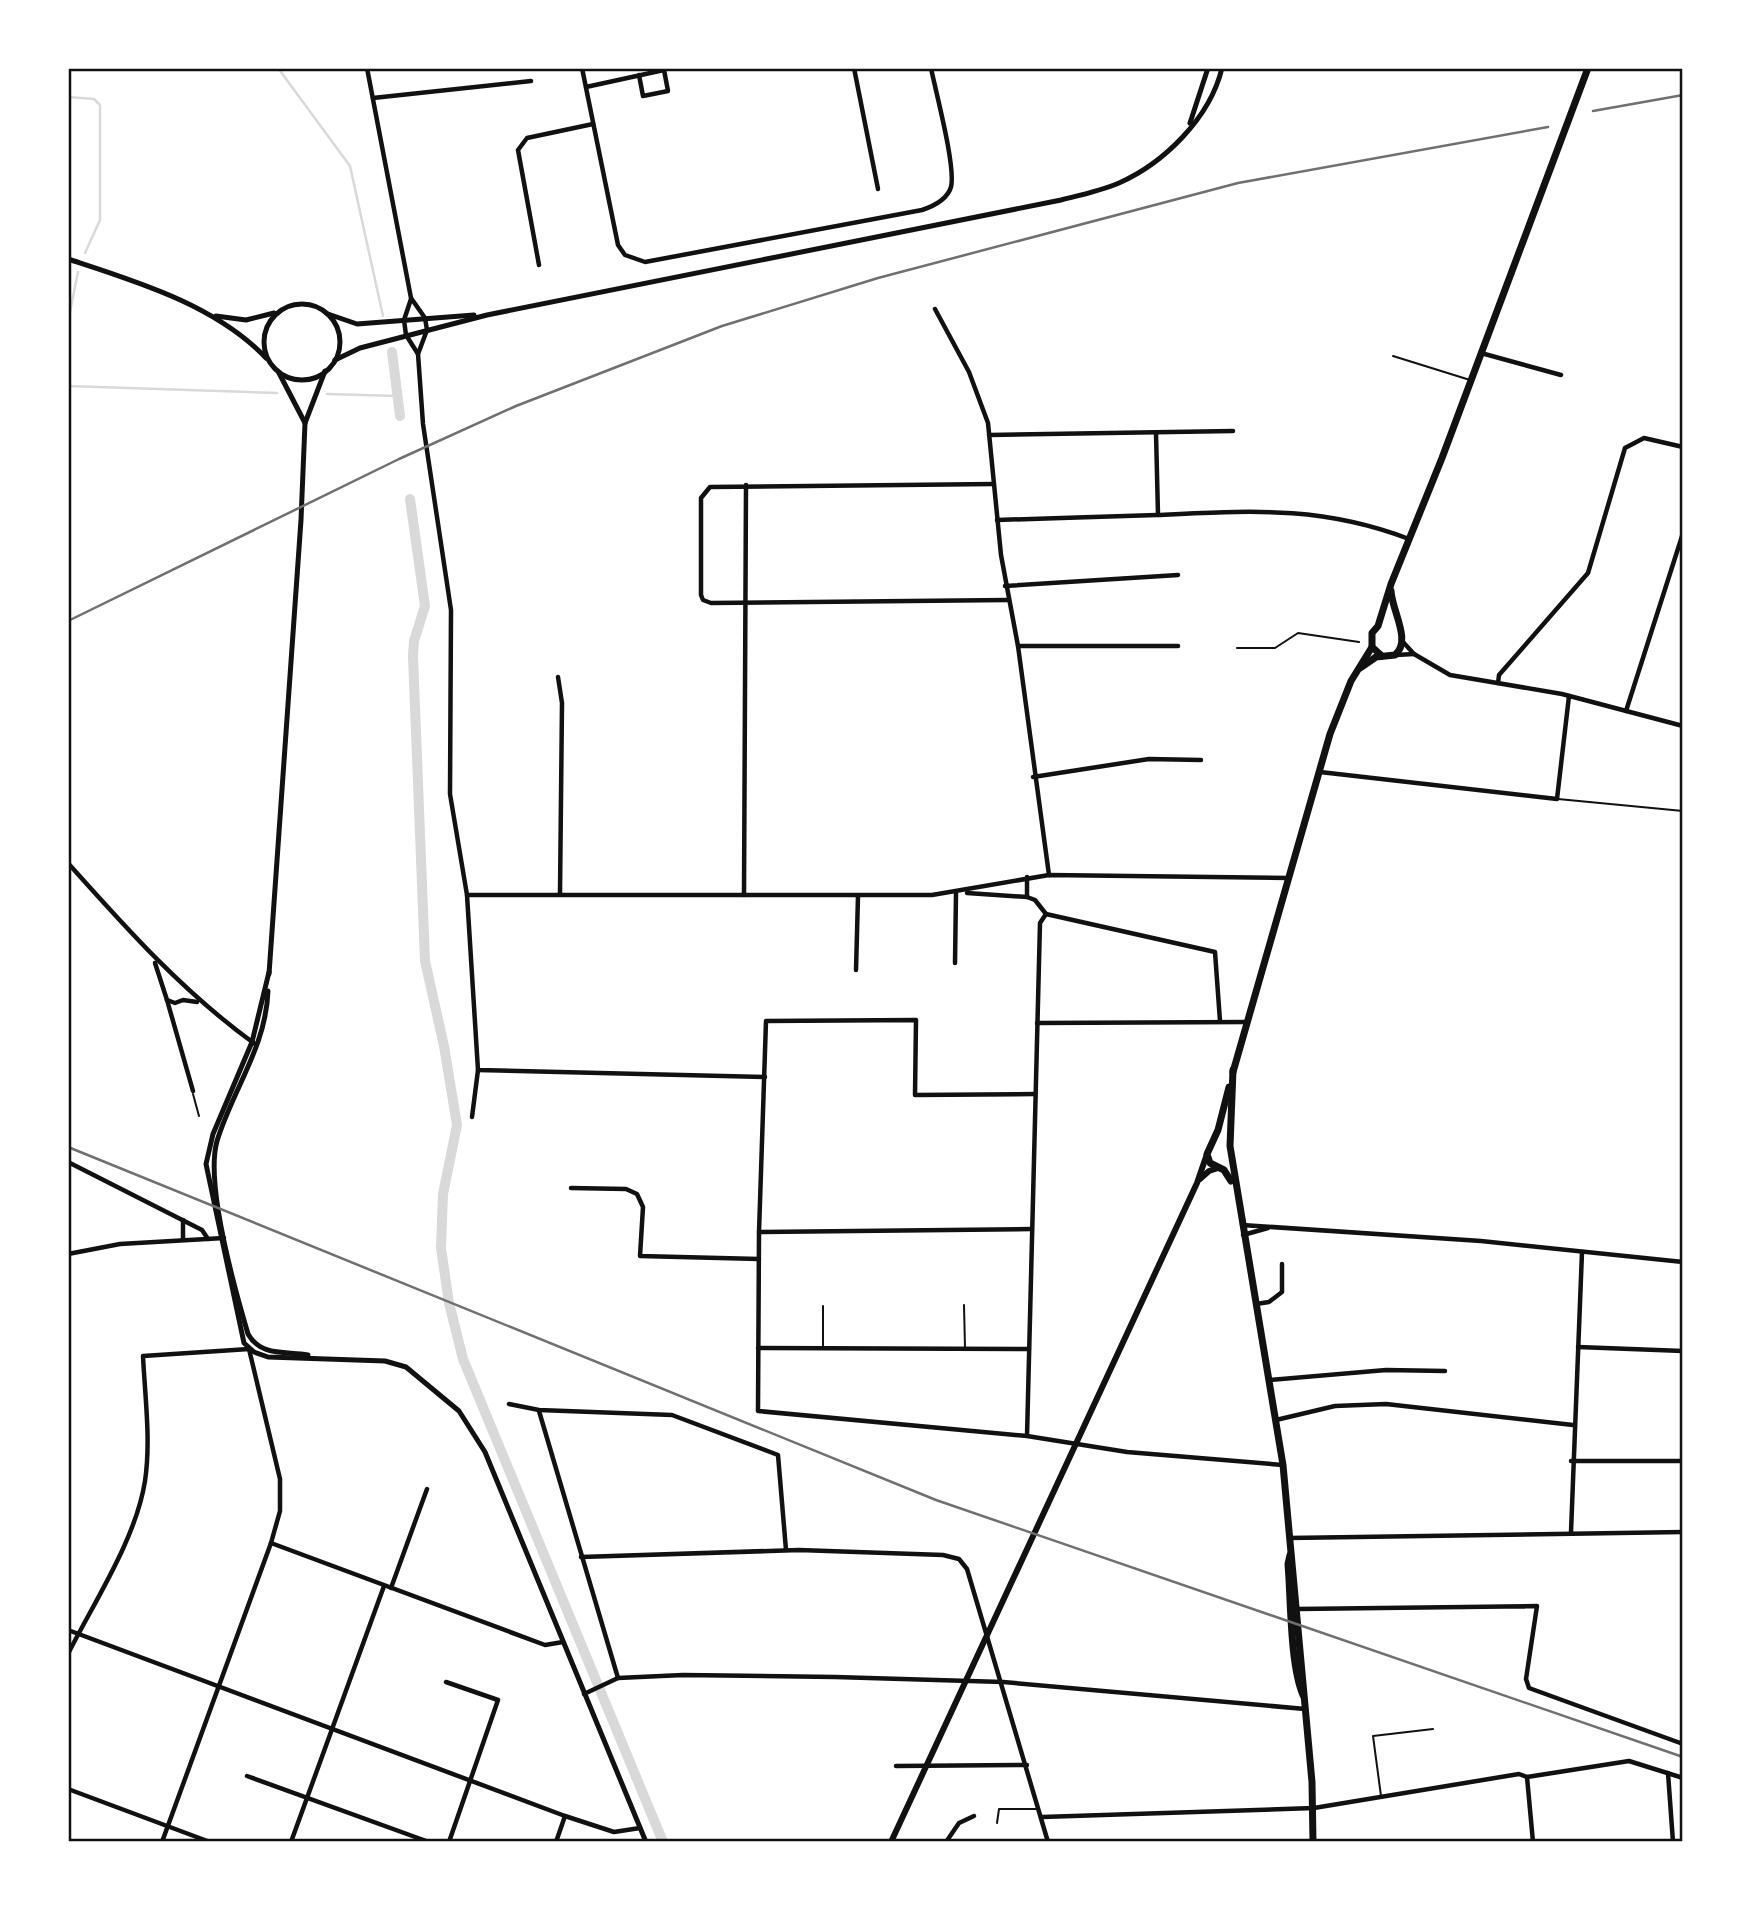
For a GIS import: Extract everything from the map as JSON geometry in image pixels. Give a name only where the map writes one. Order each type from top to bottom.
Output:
[{"type":"main road","points":[[891,1842],[1178,1225],[1213,1144],[1318,772],[1356,671],[1372,647],[1372,633],[1378,626],[1391,584],[1588,68]]},
{"type":"main road","points":[[1356,671],[1382,656],[1395,655],[1404,642],[1392,603],[1391,584]]},
{"type":"main road","points":[[1378,626],[1387,624],[1399,629]]},
{"type":"main road","points":[[1372,647],[1382,656]]},
{"type":"main road","points":[[1233,1070],[1230,1146],[1236,1195],[1283,1465],[1314,1808],[1313,1842]]},
{"type":"main road","points":[[1213,1144],[1222,1142],[1230,1146]]},
{"type":"main road","points":[[1207,1154],[1210,1163],[1229,1176],[1236,1195]]},
{"type":"main road","points":[[1197,1183],[1209,1171],[1226,1167],[1233,1157]]},
{"type":"main road","points":[[1290,1554],[1288,1564],[1299,1686],[1304,1697]]},
{"type":"street","points":[[367,68],[411,298],[425,318],[427,330],[418,354],[423,425],[451,610],[450,794],[467,895],[478,1070],[472,1117]]},
{"type":"street","points":[[582,68],[618,245],[630,258],[650,261],[922,210],[937,204],[947,194],[952,174],[931,68]]},
{"type":"street","points":[[854,68],[878,189]]},
{"type":"street","points":[[1188,129],[1208,68]]},
{"type":"street","points":[[278,371],[298,379],[312,378],[325,371],[335,360],[360,348],[487,315],[1048,203],[1104,189],[1150,165],[1188,129],[1211,96],[1222,68]]},
{"type":"street","points":[[586,87],[639,75],[664,70],[668,91],[643,96],[639,75]]},
{"type":"street","points":[[373,98],[531,81]]},
{"type":"street","points":[[539,265],[518,150],[527,138],[593,124]]},
{"type":"street","points":[[68,259],[135,282],[209,315],[241,335],[278,371],[305,423]]},
{"type":"street","points":[[411,298],[404,320],[406,335],[418,354]]},
{"type":"street","points":[[209,315],[246,320],[300,304],[314,306],[357,324],[487,315]]},
{"type":"street","points":[[935,309],[979,394],[989,435],[1005,586],[1018,646],[1033,777],[1049,874]]},
{"type":"street","points":[[268,360],[264,346],[265,333],[281,311]]},
{"type":"street","points":[[326,313],[338,331],[339,346],[335,360]]},
{"type":"street","points":[[1481,353],[1561,375]]},
{"type":"street","points":[[162,1842],[271,1543],[280,1511],[280,1479],[249,1349],[242,1339],[213,1174],[217,1144],[255,1044],[269,972],[301,520],[305,423],[325,371]]},
{"type":"street","points":[[989,435],[1233,431]]},
{"type":"street","points":[[1156,433],[1158,515]]},
{"type":"street","points":[[1498,683],[1499,675],[1588,573],[1625,448],[1644,438],[1683,447]]},
{"type":"street","points":[[994,484],[715,485],[702,495],[701,592],[702,598],[708,602],[746,603],[1008,600]]},
{"type":"street","points":[[744,895],[746,485]]},
{"type":"street","points":[[997,520],[1301,512],[1359,522],[1410,540]]},
{"type":"street","points":[[1626,711],[1683,533]]},
{"type":"street","points":[[1005,586],[1178,576]]},
{"type":"street","points":[[1404,642],[1414,654],[1450,675],[1569,696],[1683,726]]},
{"type":"street","points":[[1018,646],[1178,646]]},
{"type":"street","points":[[1395,655],[1414,654]]},
{"type":"street","points":[[558,677],[562,703],[560,894]]},
{"type":"street","points":[[1318,772],[1557,799],[1569,696]]},
{"type":"street","points":[[1033,777],[1149,759],[1200,760]]},
{"type":"street","points":[[68,863],[171,984]]},
{"type":"street","points":[[958,893],[1049,874],[1289,878]]},
{"type":"street","points":[[1027,877],[1027,897]]},
{"type":"street","points":[[995,885],[995,895]]},
{"type":"street","points":[[467,895],[858,896],[958,893],[1027,897],[1035,900],[1046,914],[1215,952],[1220,1021]]},
{"type":"street","points":[[955,963],[958,893]]},
{"type":"street","points":[[856,970],[858,896]]},
{"type":"street","points":[[1027,1436],[1040,923],[1046,914]]},
{"type":"street","points":[[148,954],[171,984],[186,989],[255,1044]]},
{"type":"street","points":[[171,984],[167,1000],[175,1018],[193,1091]]},
{"type":"street","points":[[175,1018],[186,989]]},
{"type":"street","points":[[167,1000],[200,1002]]},
{"type":"street","points":[[1035,1094],[915,1095],[916,1020],[766,1021],[759,1232],[758,1411],[1027,1436],[1127,1452],[1283,1465]]},
{"type":"street","points":[[1037,1023],[1248,1022]]},
{"type":"street","points":[[255,1044],[213,1134],[206,1164],[246,1328],[255,1344],[274,1352],[399,1364],[417,1373],[459,1411],[485,1452],[563,1642],[587,1692],[646,1842]]},
{"type":"street","points":[[478,1070],[765,1077]]},
{"type":"street","points":[[68,1162],[202,1230],[208,1239]]},
{"type":"street","points":[[571,1188],[625,1189],[637,1194],[643,1207],[640,1256],[759,1259]]},
{"type":"street","points":[[183,1220],[183,1240]]},
{"type":"street","points":[[1241,1225],[1481,1241],[1683,1262]]},
{"type":"street","points":[[1243,1235],[1273,1227]]},
{"type":"street","points":[[759,1232],[1032,1229]]},
{"type":"street","points":[[68,1254],[120,1244],[223,1238]]},
{"type":"street","points":[[1571,1532],[1571,1461],[1582,1252]]},
{"type":"street","points":[[1256,1304],[1269,1302],[1282,1292],[1282,1264]]},
{"type":"street","points":[[249,1349],[255,1344]]},
{"type":"street","points":[[1578,1346],[1683,1351]]},
{"type":"street","points":[[758,1348],[1029,1349]]},
{"type":"street","points":[[68,1654],[130,1530],[140,1501],[147,1461],[143,1356],[249,1349],[268,1357],[318,1357]]},
{"type":"street","points":[[1269,1380],[1386,1370],[1445,1371]]},
{"type":"street","points":[[509,1404],[539,1410],[672,1415],[778,1455],[786,1550]]},
{"type":"street","points":[[1276,1420],[1335,1406],[1386,1404],[1573,1425]]},
{"type":"street","points":[[539,1410],[618,1678]]},
{"type":"street","points":[[1571,1461],[1683,1461]]},
{"type":"street","points":[[391,1588],[427,1489]]},
{"type":"street","points":[[1289,1538],[1683,1531]]},
{"type":"street","points":[[271,1543],[545,1645],[563,1642]]},
{"type":"street","points":[[581,1558],[786,1550],[943,1555],[959,1559],[967,1569],[1003,1682],[1048,1842]]},
{"type":"street","points":[[291,1842],[384,1586]]},
{"type":"street","points":[[1298,1609],[1537,1606],[1527,1679],[1529,1688],[1683,1744]]},
{"type":"street","points":[[68,1630],[565,1816],[614,1832],[640,1828]]},
{"type":"street","points":[[587,1692],[618,1678],[683,1675],[1003,1682],[1305,1709]]},
{"type":"street","points":[[446,1682],[498,1700],[449,1842]]},
{"type":"street","points":[[1042,1817],[1314,1808],[1519,1774],[1527,1777],[1629,1761],[1683,1778]]},
{"type":"street","points":[[896,1766],[1027,1765]]},
{"type":"street","points":[[1668,1773],[1673,1842]]},
{"type":"street","points":[[247,1776],[429,1842]]},
{"type":"street","points":[[1527,1777],[1533,1842]]},
{"type":"street","points":[[68,1789],[210,1842]]},
{"type":"street","points":[[556,1842],[565,1816]]},
{"type":"street","points":[[946,1842],[959,1823],[974,1816]]},
{"type":"lane","points":[[1393,356],[1471,380]]},
{"type":"lane","points":[[1237,649],[1275,648],[1298,633],[1359,642]]},
{"type":"lane","points":[[1557,799],[1683,811]]},
{"type":"lane","points":[[193,1091],[199,1116]]},
{"type":"lane","points":[[964,1305],[965,1349]]},
{"type":"lane","points":[[823,1306],[823,1348]]},
{"type":"lane","points":[[1382,1797],[1373,1736],[1433,1729]]},
{"type":"lane","points":[[997,1823],[999,1809],[1040,1809]]},
{"type":"waterway","points":[[278,68],[350,166],[383,316]]},
{"type":"waterway","points":[[68,97],[94,99],[100,105],[100,220],[85,253]]},
{"type":"waterway","points":[[68,322],[78,272]]},
{"type":"waterway","points":[[392,352],[400,416]]},
{"type":"waterway","points":[[68,386],[277,393]]},
{"type":"waterway","points":[[327,394],[398,396]]},
{"type":"waterway","points":[[410,499],[425,606],[414,641],[413,656],[425,961],[444,1046],[457,1125],[443,1194],[441,1248],[449,1303],[463,1359],[663,1842]]},
{"type":"railway","points":[[1593,111],[1683,95]]},
{"type":"railway","points":[[68,621],[399,459],[516,406],[722,326],[878,278],[1238,183],[1548,127]]},
{"type":"railway","points":[[68,1147],[936,1500],[1683,1757]]}]
